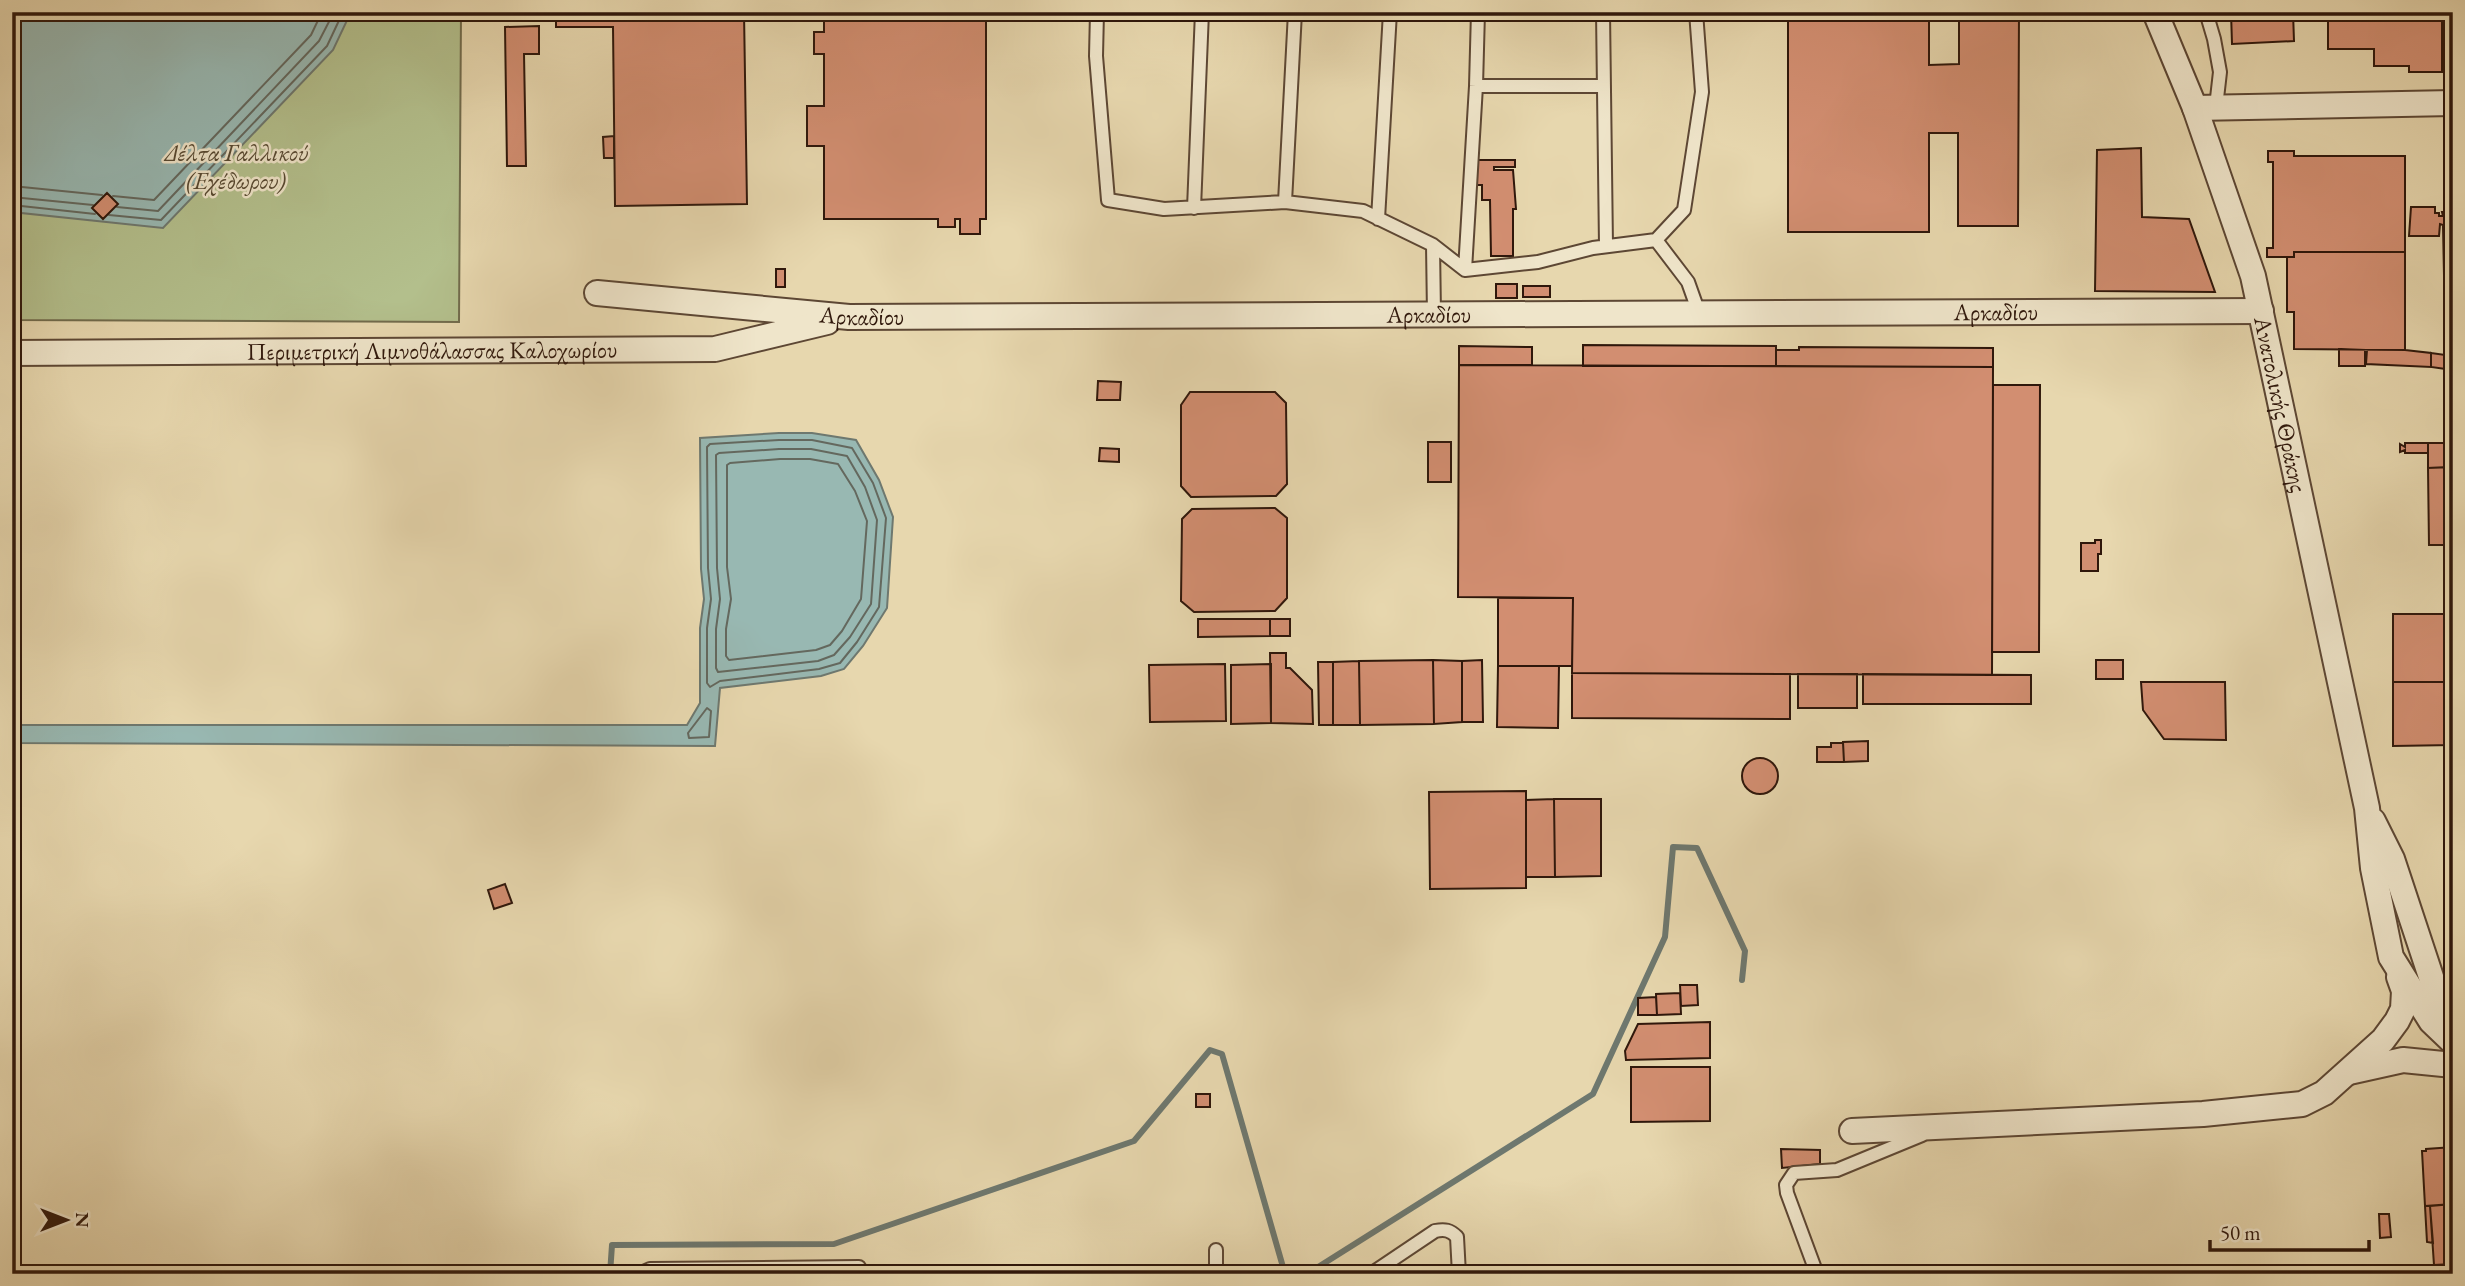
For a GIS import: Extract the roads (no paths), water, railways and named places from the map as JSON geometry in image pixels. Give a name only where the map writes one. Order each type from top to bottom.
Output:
[{"type":"street","name":"Ανατολικής Θράκης","points":[[2155,12],[2206,108],[2262,311],[2367,808],[2373,868],[2391,957],[2446,1019]]},
{"type":"street","points":[[2206,108],[2453,103]]},
{"type":"street","name":"Αρκαδίου","points":[[597,293],[849,317],[2262,311]]},
{"type":"street","name":"Περιμετρική Λιμνοθάλασσας Καλοχωρίου","points":[[12,353],[715,349],[849,317]]},
{"type":"street","name":"Ανατολικής Θράκης","points":[[2367,808],[2392,859],[2453,1042]]},
{"type":"street","points":[[1852,1131],[2203,1114],[2302,1104],[2324,1093],[2348,1073],[2383,1040],[2398,1021],[2403,1009],[2404,991],[2391,957]]},
{"type":"street","points":[[2383,1040],[2410,1026],[2446,1019]]},
{"type":"street","points":[[2403,1060],[2446,1019]]},
{"type":"street","points":[[2348,1073],[2403,1060],[2453,1065]]},
{"type":"lane","points":[[1097,12],[1096,56],[1108,200],[1164,209],[1285,202],[1363,211],[1433,245],[1465,270],[1538,261],[1606,246],[1656,240],[1684,210],[1702,92],[1696,12]]},
{"type":"lane","points":[[1195,208],[1202,12]]},
{"type":"lane","points":[[1285,202],[1295,12]]},
{"type":"lane","points":[[1378,219],[1390,12]]},
{"type":"lane","points":[[1465,270],[1478,12]]},
{"type":"lane","points":[[1603,12],[1606,246]]},
{"type":"lane","points":[[2206,12],[2220,72],[2206,108]]},
{"type":"lane","points":[[1476,86],[1604,86]]},
{"type":"lane","points":[[1656,240],[1688,282],[1699,313]]},
{"type":"lane","points":[[1433,245],[1434,314]]},
{"type":"lane","points":[[1818,1274],[1787,1193],[1789,1178],[1802,1171],[1836,1170],[1942,1126]]},
{"type":"lane","points":[[1371,1274],[1435,1231],[1443,1229],[1451,1231],[1457,1237],[1459,1274]]},
{"type":"lane","points":[[1216,1250],[1216,1274]]},
{"type":"lane","points":[[639,1274],[650,1269],[859,1267]]},
{"type":"water","points":[[12,12],[351,12],[333,50],[163,228],[12,212]]},
{"type":"water","points":[[812,433],[856,440],[879,480],[893,517],[887,608],[863,646],[844,669],[821,676],[720,688],[715,746],[12,743],[12,725],[687,725],[700,703],[700,628],[704,599],[701,569],[700,438]]},
{"type":"waterway","points":[[1307,1274],[1593,1094],[1665,937],[1673,847],[1697,848],[1745,951],[1742,980]]},
{"type":"waterway","points":[[610,1274],[612,1245],[834,1244],[1134,1141],[1210,1050],[1222,1054],[1285,1274]]},
{"type":"park label","name":"Δέλτα Γαλλικού (Εχέδωρου)","points":[[236,167]]}]
